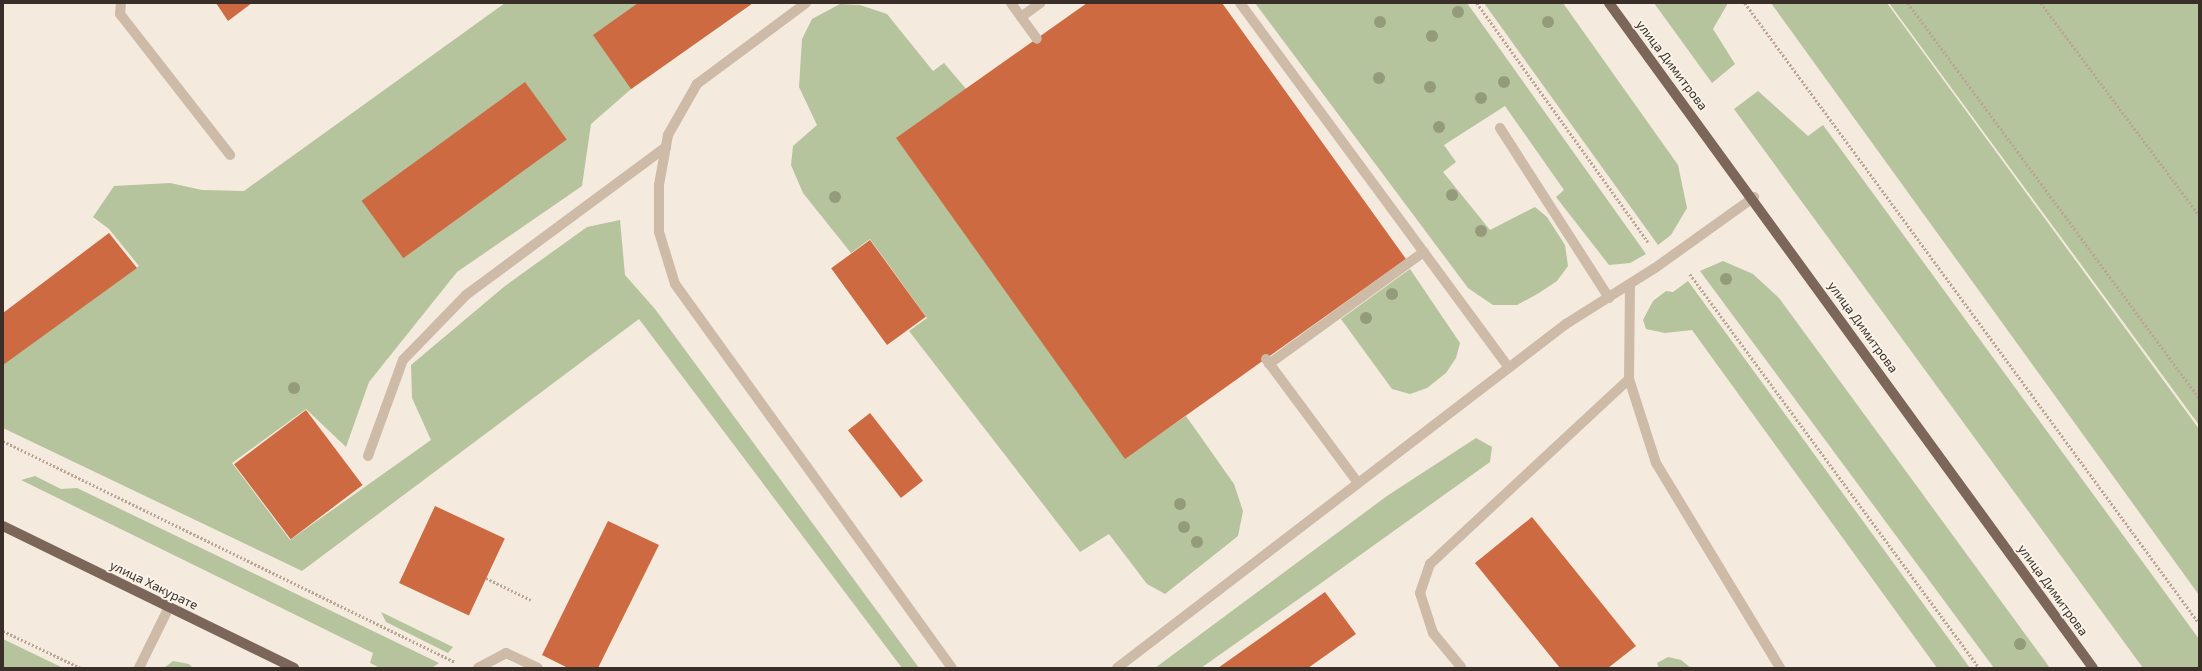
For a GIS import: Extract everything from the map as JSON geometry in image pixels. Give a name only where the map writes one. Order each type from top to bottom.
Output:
[{"type":"main road","name":"улица Димитрова","points":[[1609,3],[1754,197],[2093,668]]},
{"type":"main road","name":"улица Хакурате","points":[[3,526],[294,668]]},
{"type":"lane","points":[[122,3],[120,14],[230,155]]},
{"type":"lane","points":[[806,3],[697,84],[668,135],[659,185],[659,232],[675,284],[952,668]]},
{"type":"lane","points":[[1011,3],[1036,39]]},
{"type":"lane","points":[[1021,17],[1040,3]]},
{"type":"lane","points":[[1240,3],[1509,368]]},
{"type":"lane","points":[[1500,128],[1609,298]]},
{"type":"lane","points":[[368,456],[402,360],[466,296],[666,147]]},
{"type":"lane","points":[[1117,668],[1566,324],[1630,284],[1754,197]]},
{"type":"lane","points":[[1358,483],[1267,361],[1424,252]]},
{"type":"lane","points":[[1630,284],[1628,379],[1656,463],[1780,668]]},
{"type":"lane","points":[[1461,667],[1433,633],[1420,593],[1430,564],[1628,379]]},
{"type":"lane","points":[[139,668],[169,607]]},
{"type":"lane","points":[[478,668],[506,653],[538,668]]},
{"type":"path","points":[[1478,3],[1653,248],[1695,277],[1979,668]]},
{"type":"path","points":[[1745,3],[2199,623]]},
{"type":"path","points":[[1908,3],[2199,397]]},
{"type":"path","points":[[2041,3],[2199,215]]},
{"type":"path","points":[[3,441],[444,657]]},
{"type":"path","points":[[486,578],[531,600]]},
{"type":"path","points":[[3,631],[81,668]]},
{"type":"green space","points":[[505,3],[753,3],[630,90],[591,124],[582,186],[457,272],[369,382],[346,447],[306,409],[232,463],[290,540],[431,440],[412,398],[411,365],[505,286],[587,227],[620,220],[625,275],[655,309],[919,668],[902,668],[639,319],[302,571],[3,428],[3,364],[139,266],[109,229],[93,217],[114,186],[170,183],[202,190],[244,191]]},
{"type":"green space","points":[[1255,3],[1467,3],[1646,254],[1630,263],[1609,265],[1556,197],[1564,190],[1505,106],[1444,145],[1456,162],[1443,172],[1490,230],[1535,207],[1547,217],[1565,245],[1568,266],[1557,281],[1517,305],[1493,305],[1468,288]]},
{"type":"green space","points":[[1484,3],[1563,3],[1678,165],[1687,208],[1671,235],[1658,245]]},
{"type":"green space","points":[[1654,3],[1728,3],[1713,29],[1735,64],[1712,83]]},
{"type":"green space","points":[[1771,3],[1887,3],[2199,429],[2199,595]]},
{"type":"green space","points":[[1889,3],[2199,3],[2199,425]]},
{"type":"green space","points":[[840,4],[860,5],[887,14],[933,71],[944,63],[967,90],[897,139],[1125,458],[1186,416],[1234,484],[1243,511],[1238,536],[1165,594],[1147,584],[1109,534],[1080,552],[909,331],[927,318],[870,239],[851,253],[803,193],[791,165],[793,146],[817,125],[799,87],[802,39],[812,19]]},
{"type":"green space","points":[[1758,91],[1808,136],[1823,125],[2199,639],[2199,668],[2143,668],[1734,109]]},
{"type":"green space","points":[[1723,261],[1753,274],[1779,298],[2050,668],[1994,668],[1700,271]]},
{"type":"green space","points":[[1410,269],[1460,343],[1456,358],[1446,373],[1427,388],[1410,394],[1392,389],[1341,319]]},
{"type":"green space","points":[[1688,281],[1970,668],[1937,668],[1692,330],[1665,333],[1646,329],[1643,320],[1653,301],[1666,291],[1673,292]]},
{"type":"green space","points":[[1476,438],[1492,447],[1490,462],[1324,581],[1201,668],[1155,668],[1387,496]]},
{"type":"green space","points":[[35,476],[61,489],[77,488],[439,663],[432,668],[380,668],[370,663],[373,653],[21,480]]},
{"type":"green space","points":[[381,612],[453,647],[448,653],[386,622]]},
{"type":"green space","points":[[3,639],[63,668],[3,668]]},
{"type":"green space","points":[[1668,657],[1681,660],[1691,668],[1659,668],[1657,663]]},
{"type":"green space","points":[[173,661],[189,664],[193,668],[164,668]]},
{"type":"building","points":[[216,3],[252,3],[228,21]]},
{"type":"building","points":[[638,3],[753,3],[631,89],[593,35]]},
{"type":"building","points":[[1087,3],[1222,3],[1406,259],[1125,459],[896,138]]},
{"type":"building","points":[[525,82],[567,139],[403,258],[362,201]]},
{"type":"building","points":[[109,233],[137,268],[3,365],[3,313]]},
{"type":"building","points":[[870,240],[926,317],[887,345],[831,268]]},
{"type":"building","points":[[306,410],[363,485],[291,539],[234,464]]},
{"type":"building","points":[[870,413],[923,481],[901,498],[848,430]]},
{"type":"building","points":[[435,506],[505,539],[469,616],[399,583]]},
{"type":"building","points":[[1532,517],[1636,646],[1608,668],[1560,668],[1475,563]]},
{"type":"building","points":[[608,521],[659,545],[598,668],[568,668],[542,655]]},
{"type":"building","points":[[1325,592],[1356,634],[1308,668],[1218,668]]}]
